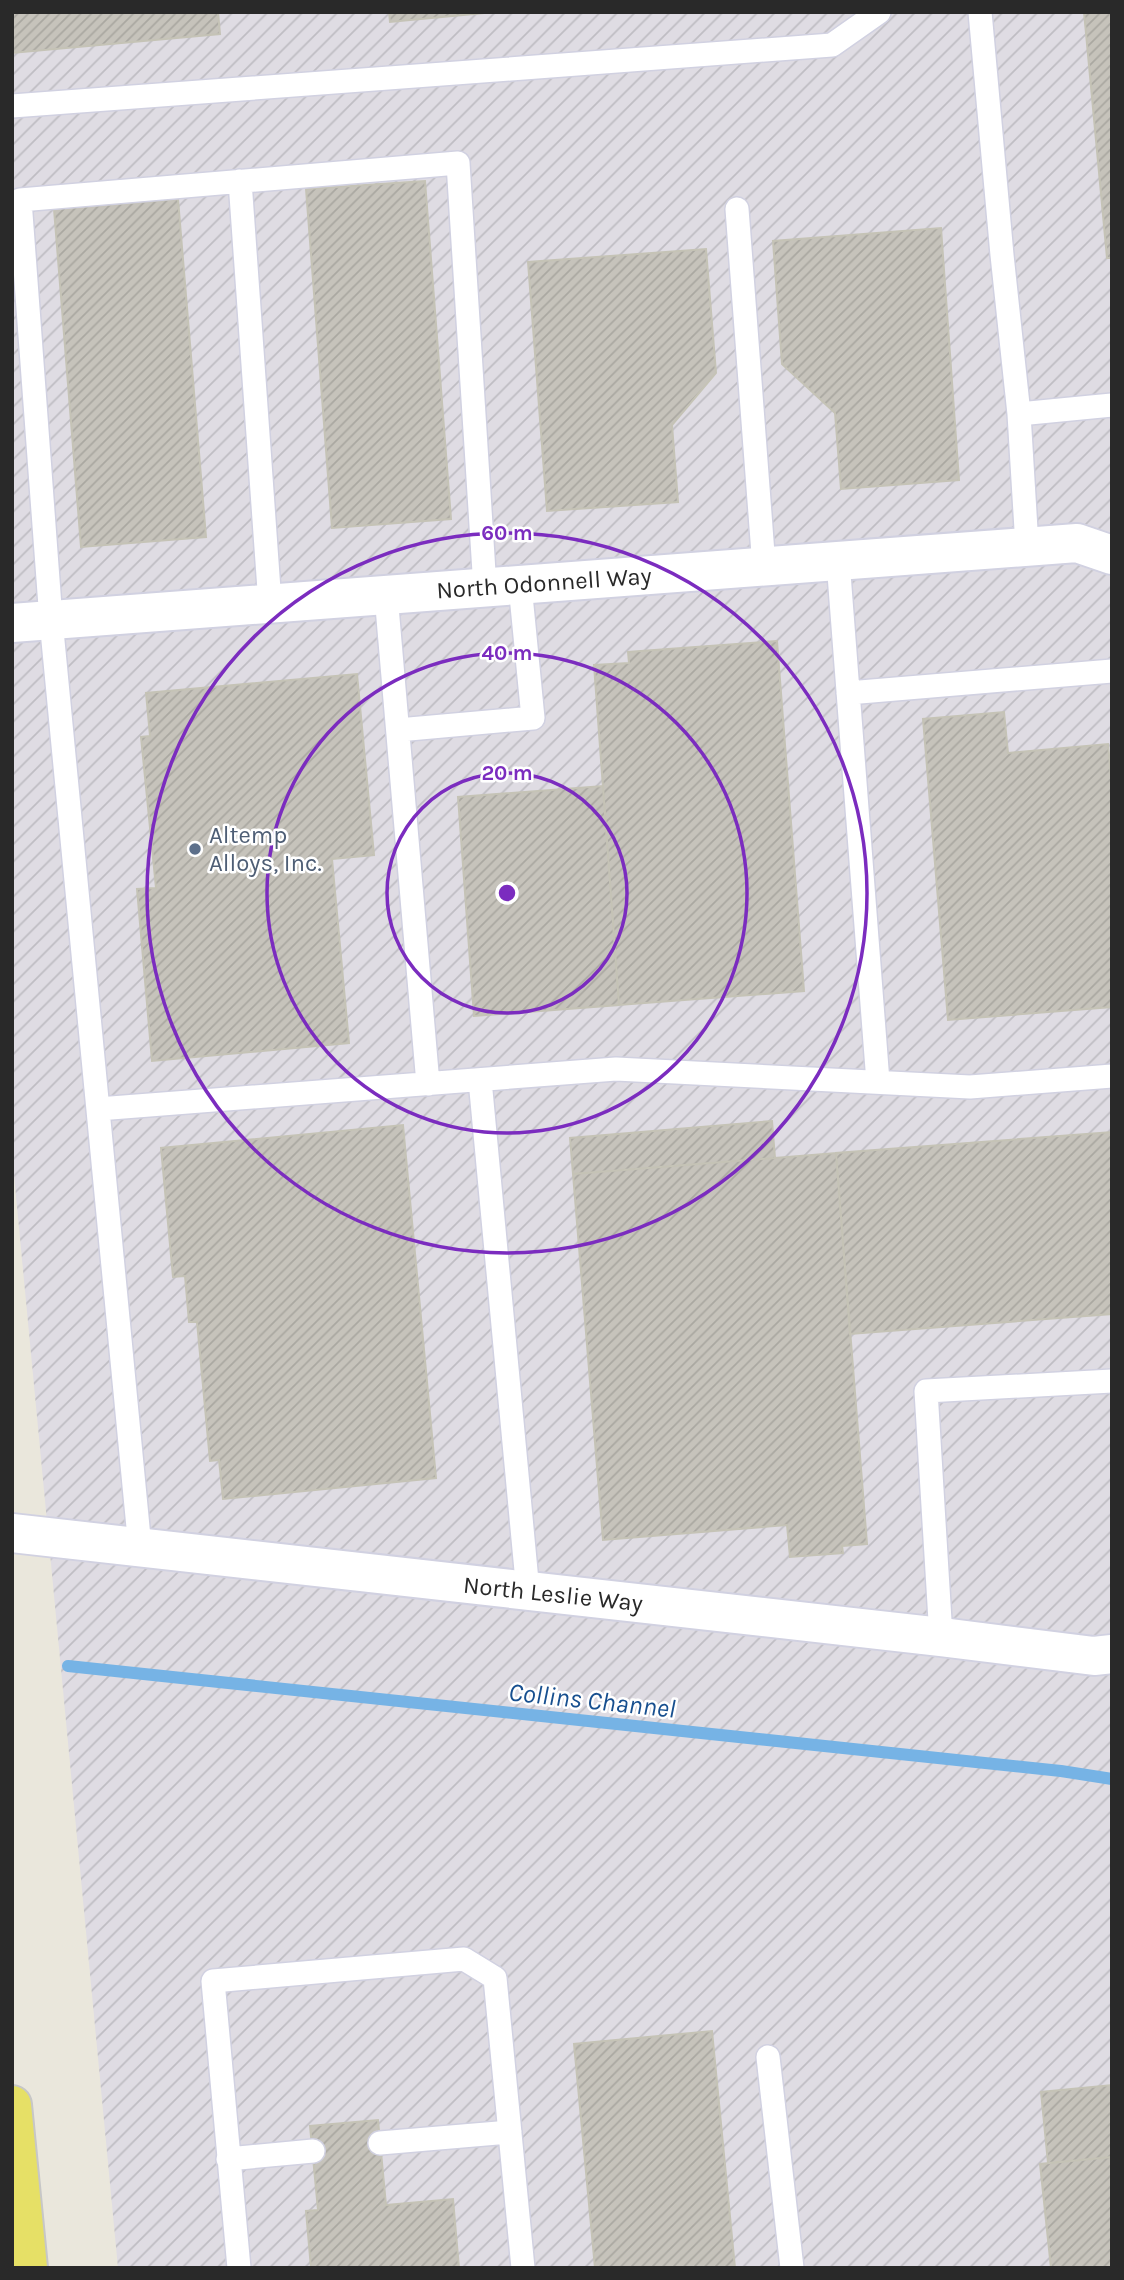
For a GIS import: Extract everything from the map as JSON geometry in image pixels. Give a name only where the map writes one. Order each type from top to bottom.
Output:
[{"type":"main road","points":[[12,2105],[28,2268]]},
{"type":"street","name":"North Odonnell Way","points":[[12,623],[1027,547],[1094,549]]},
{"type":"street","name":"North Leslie Way","points":[[12,1533],[1103,1655]]},
{"type":"lane","points":[[12,106],[832,45],[879,12]]},
{"type":"lane","points":[[980,12],[1019,414],[1027,547]]},
{"type":"lane","points":[[139,1548],[51,620],[16,200],[458,163],[502,587],[533,718],[398,730]]},
{"type":"lane","points":[[240,181],[270,604]]},
{"type":"lane","points":[[737,209],[764,567]]},
{"type":"lane","points":[[1019,414],[1112,405]]},
{"type":"lane","points":[[838,561],[878,1082]]},
{"type":"lane","points":[[386,595],[428,1084]]},
{"type":"lane","points":[[848,693],[1112,671]]},
{"type":"lane","points":[[98,1109],[616,1069],[970,1087],[1112,1076]]},
{"type":"lane","points":[[480,1080],[528,1592]]},
{"type":"lane","points":[[941,1637],[926,1391],[1112,1381]]},
{"type":"lane","points":[[239,2268],[213,1981],[464,1959],[495,1978],[523,2268]]},
{"type":"lane","points":[[768,2057],[792,2268]]},
{"type":"lane","points":[[380,2143],[510,2133]]},
{"type":"lane","points":[[229,2159],[313,2151]]},
{"type":"shaded area","points":[[12,12],[1112,12],[1112,2268],[118,2268],[12,1154]]},
{"type":"building","points":[[12,12],[218,12],[220,34],[12,53]]},
{"type":"building","points":[[389,12],[495,12],[390,22]]},
{"type":"building","points":[[1084,12],[1112,12],[1112,258],[1107,258]]},
{"type":"building","points":[[425,181],[451,519],[332,528],[306,189]]},
{"type":"building","points":[[178,199],[206,537],[81,547],[54,209]]},
{"type":"building","points":[[941,228],[959,480],[841,489],[835,413],[782,364],[773,241]]},
{"type":"building","points":[[706,249],[716,373],[672,425],[678,502],[547,511],[528,262]]},
{"type":"building","points":[[777,641],[804,991],[619,1005],[594,665],[629,663],[628,652]]},
{"type":"building","points":[[357,674],[374,855],[332,859],[349,1043],[152,1061],[137,889],[156,888],[141,737],[150,736],[146,693]]},
{"type":"building","points":[[1004,712],[1008,753],[1108,744],[1112,787],[1112,1007],[948,1020],[923,719]]},
{"type":"building","points":[[603,786],[619,1005],[474,1016],[458,797]]},
{"type":"building","points":[[772,1121],[775,1158],[573,1174],[570,1138]]},
{"type":"building","points":[[403,1125],[436,1478],[223,1499],[219,1460],[210,1461],[197,1322],[189,1322],[185,1276],[173,1277],[161,1148]]},
{"type":"building","points":[[1112,1132],[1112,1314],[850,1334],[836,1153]]},
{"type":"building","points":[[836,1153],[867,1544],[842,1546],[843,1553],[790,1557],[787,1525],[603,1540],[573,1174]]},
{"type":"building","points":[[712,2031],[735,2268],[595,2268],[574,2044]]},
{"type":"building","points":[[1112,2085],[1112,2157],[1048,2163],[1041,2092]]},
{"type":"building","points":[[378,2120],[386,2205],[453,2199],[459,2268],[311,2268],[306,2211],[318,2210],[310,2126]]},
{"type":"building","points":[[1112,2157],[1112,2268],[1051,2268],[1040,2164]]},
{"type":"waterway","name":"Collins Channel","points":[[68,1666],[1061,1771],[1112,1779]]},
{"type":"place","name":"Altemp Alloys, Inc.","points":[[195,849]]}]
